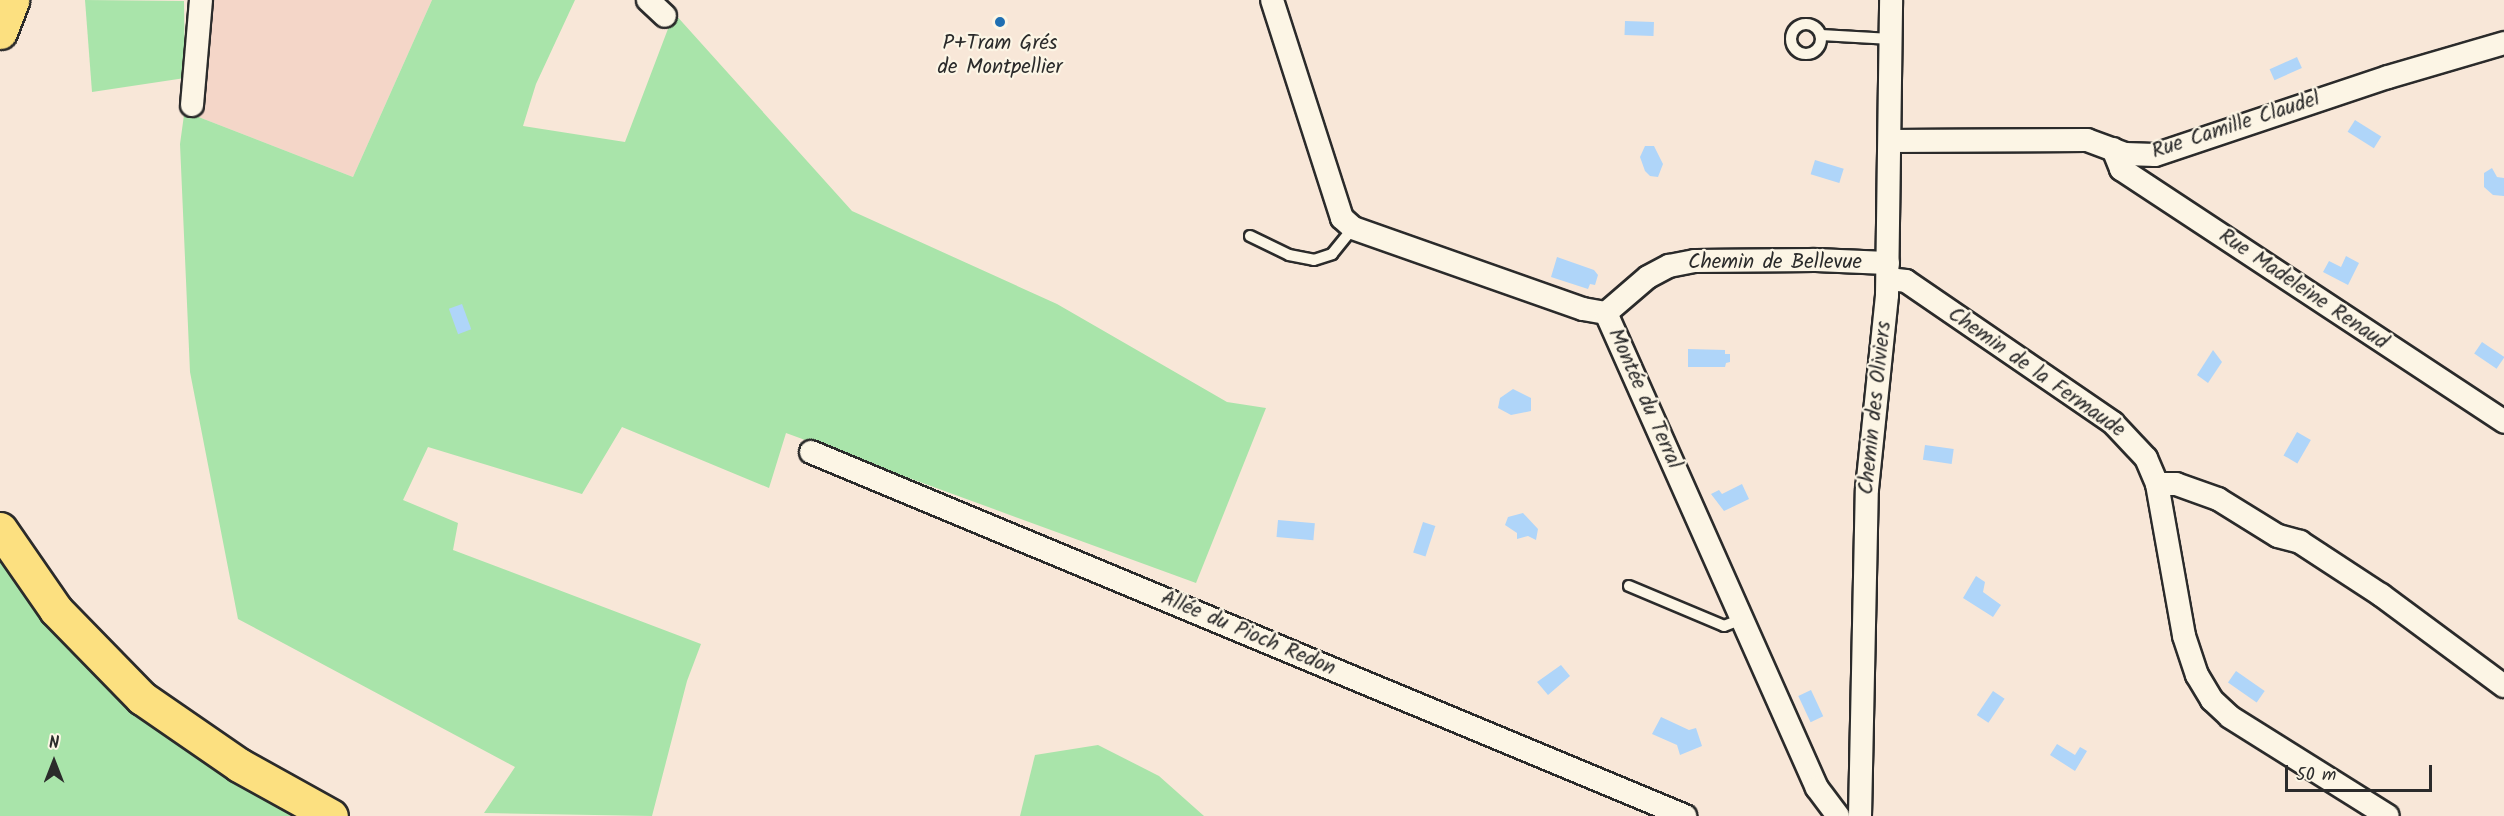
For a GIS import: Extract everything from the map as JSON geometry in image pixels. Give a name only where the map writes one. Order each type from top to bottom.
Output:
[{"type":"main road","points":[[0,529],[56,610],[142,698],[239,765],[331,816]]},
{"type":"street","points":[[192,105],[201,0]]},
{"type":"street","points":[[648,0],[665,16]]},
{"type":"street","points":[[1272,0],[1342,218],[1353,228]]},
{"type":"street","name":"Chemin des Oliviers","points":[[1860,816],[1867,489],[1888,271],[1891,0]]},
{"type":"street","name":"Rue Camille Claudel","points":[[1890,141],[2087,140],[2139,156],[2155,155],[2388,77],[2504,43]]},
{"type":"street","name":"Rue Madeleine Renaud","points":[[2114,149],[2121,169],[2504,422]]},
{"type":"street","name":"Montée du Terral","points":[[1353,228],[1583,309],[1606,313],[1817,788],[1838,816]]},
{"type":"street","name":"Chemin de Bellevue","points":[[1606,313],[1648,277],[1678,264],[1815,260],[1888,271]]},
{"type":"street","name":"Chemin de la Fermaude","points":[[1888,271],[2114,423],[2145,458],[2157,484],[2184,636],[2197,675],[2212,700],[2230,717],[2388,816]]},
{"type":"street","name":"Allée du Pioch Redon","points":[[811,453],[1685,816]]},
{"type":"street","points":[[2157,484],[2176,484],[2218,499],[2278,536],[2300,542],[2381,595],[2504,686]]},
{"type":"lane","points":[[1821,35],[1891,39]]},
{"type":"lane","points":[[1250,236],[1289,255],[1314,260],[1332,254],[1353,228]]},
{"type":"lane","points":[[1629,586],[1724,626],[1742,619]]},
{"type":"shaded area","points":[[207,0],[432,0],[353,177],[196,116]]},
{"type":"green space","points":[[85,0],[184,1],[185,78],[92,92]]},
{"type":"green space","points":[[432,0],[575,0],[536,84],[523,126],[625,142],[674,13],[852,211],[1057,304],[1227,402],[1266,408],[1196,583],[786,433],[769,488],[622,427],[582,494],[428,447],[403,500],[458,523],[453,550],[701,644],[687,681],[652,816],[484,813],[515,767],[238,619],[190,372],[180,144],[184,115],[196,116],[353,177]]},
{"type":"green space","points":[[0,528],[142,698],[336,816],[0,816]]},
{"type":"green space","points":[[1098,745],[1159,776],[1204,816],[1020,816],[1035,755]]},
{"type":"water","points":[[1625,21],[1654,22],[1653,36],[1625,35]]},
{"type":"water","points":[[2297,57],[2302,68],[2274,80],[2270,69]]},
{"type":"water","points":[[2355,120],[2381,136],[2374,148],[2348,132]]},
{"type":"water","points":[[1645,146],[1654,146],[1663,164],[1658,177],[1650,176],[1645,171],[1640,157]]},
{"type":"water","points":[[1815,160],[1844,169],[1839,183],[1811,174]]},
{"type":"water","points":[[2492,168],[2497,177],[2504,178],[2504,196],[2493,195],[2484,187],[2484,173]]},
{"type":"water","points":[[2346,256],[2359,263],[2348,285],[2323,272],[2329,261],[2341,267]]},
{"type":"water","points":[[1557,257],[1594,270],[1598,275],[1595,285],[1590,284],[1588,289],[1551,277]]},
{"type":"water","points":[[462,304],[471,329],[458,334],[449,309]]},
{"type":"water","points":[[2482,342],[2504,357],[2497,369],[2474,354]]},
{"type":"water","points":[[1688,349],[1725,350],[1725,354],[1730,354],[1730,362],[1726,363],[1725,367],[1688,367]]},
{"type":"water","points":[[2213,350],[2222,362],[2208,383],[2197,375]]},
{"type":"water","points":[[1513,389],[1531,398],[1531,411],[1511,415],[1498,408],[1500,398]]},
{"type":"water","points":[[2297,432],[2311,440],[2297,463],[2284,455]]},
{"type":"water","points":[[1925,445],[1954,449],[1952,464],[1923,460]]},
{"type":"water","points":[[1742,484],[1749,499],[1724,511],[1711,494],[1719,490],[1722,494]]},
{"type":"water","points":[[1523,513],[1538,529],[1536,540],[1528,536],[1517,539],[1517,533],[1505,525],[1508,517]]},
{"type":"water","points":[[1278,520],[1315,523],[1313,540],[1277,537]]},
{"type":"water","points":[[1423,522],[1435,526],[1425,556],[1413,552]]},
{"type":"water","points":[[1976,576],[1985,582],[1983,592],[2001,605],[1993,617],[1963,598]]},
{"type":"water","points":[[1561,665],[1570,676],[1548,695],[1537,682]]},
{"type":"water","points":[[2236,671],[2265,691],[2257,703],[2228,682]]},
{"type":"water","points":[[1811,690],[1823,716],[1811,722],[1798,696]]},
{"type":"water","points":[[1993,691],[2005,699],[1988,723],[1977,715]]},
{"type":"water","points":[[1661,717],[1689,730],[1696,728],[1702,746],[1680,755],[1677,745],[1652,734]]},
{"type":"water","points":[[2057,744],[2075,755],[2080,747],[2087,751],[2075,771],[2050,755]]},
{"type":"place","name":"P+Tram Grés de Montpellier","points":[[1000,22]]}]
